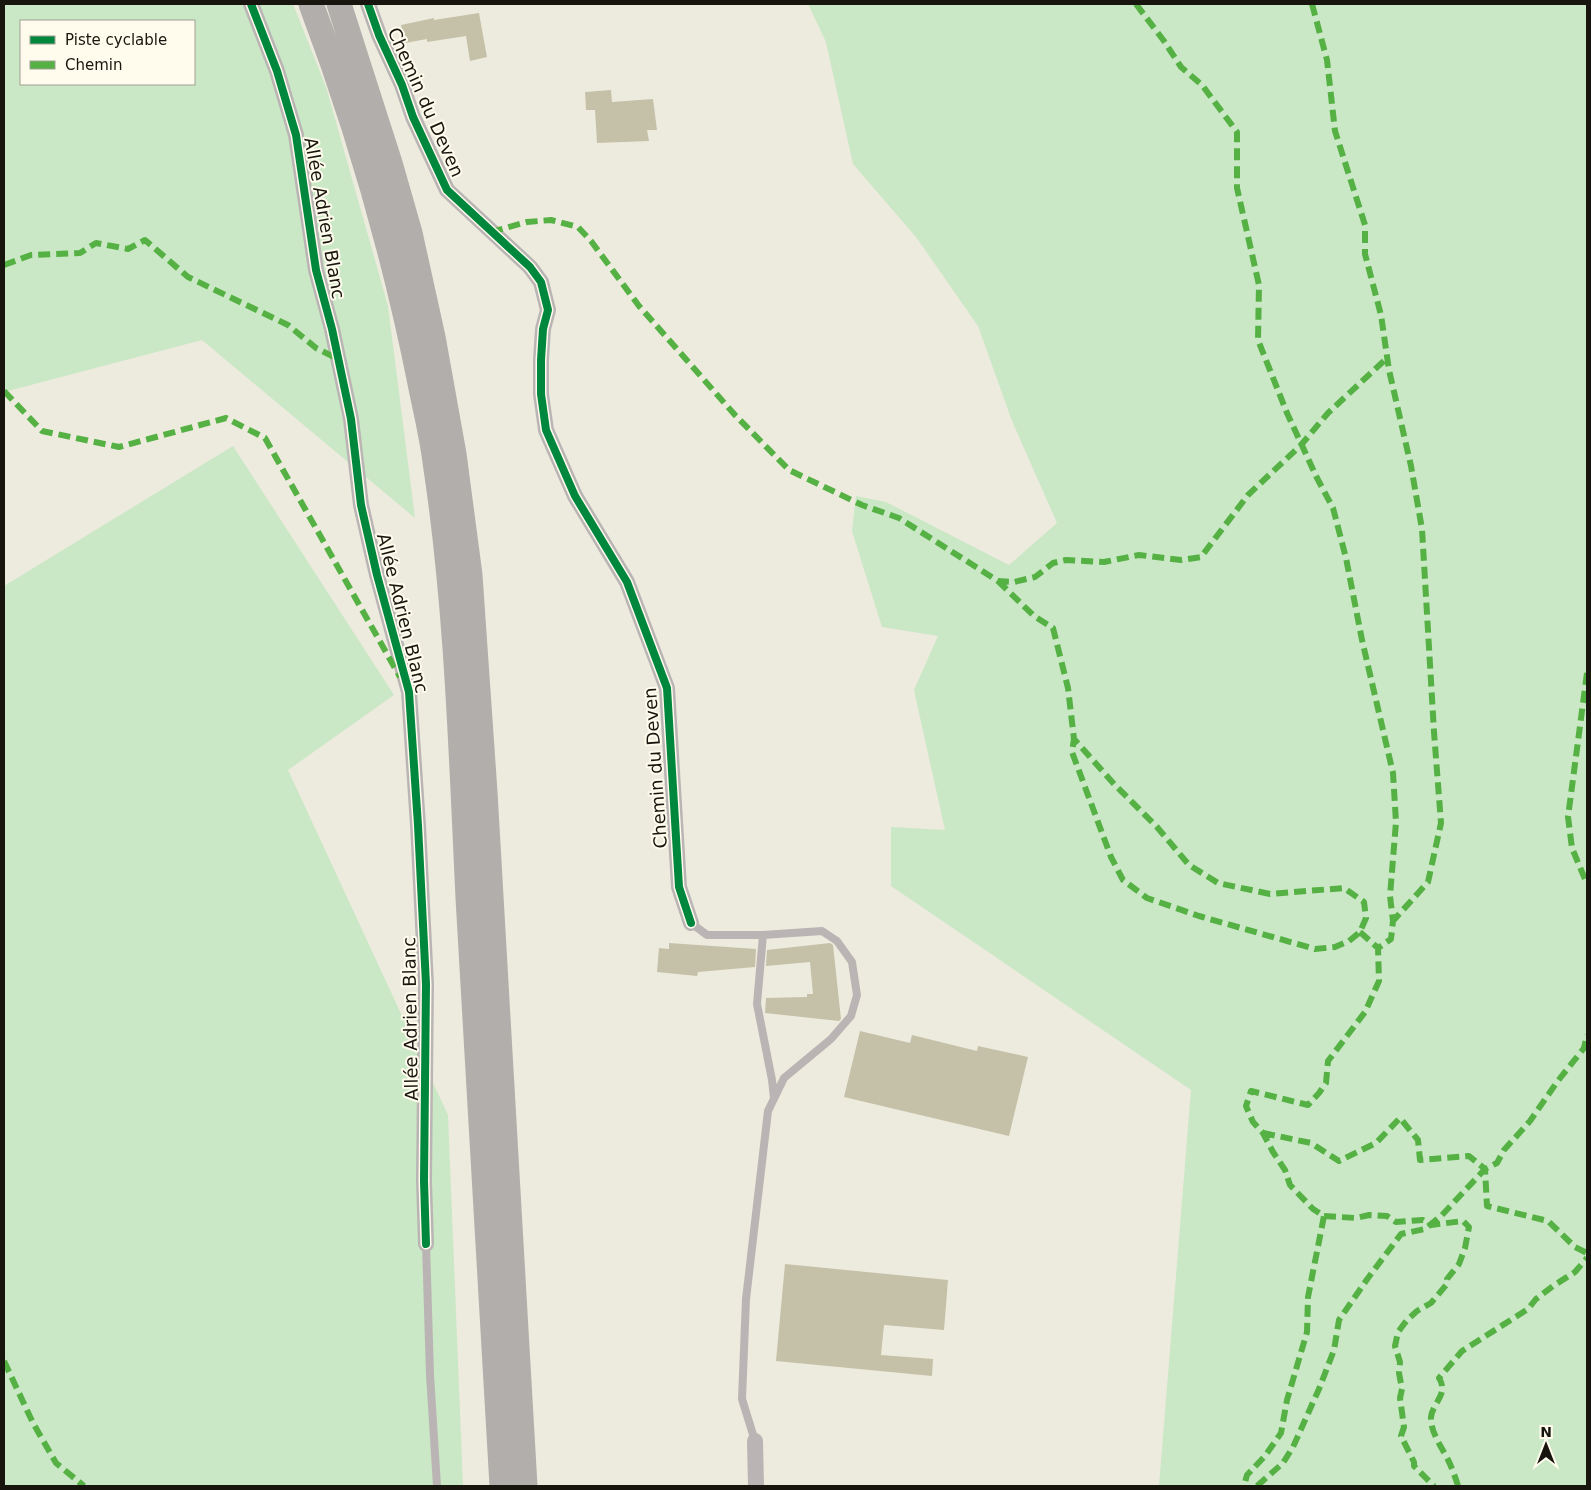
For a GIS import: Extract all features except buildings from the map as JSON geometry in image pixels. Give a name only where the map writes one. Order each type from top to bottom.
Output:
[{"type":"main road","points":[[311,4],[356,134],[388,244],[411,338],[435,460],[449,579],[458,700],[502,1486]]},
{"type":"main road","points":[[339,4],[390,163],[410,233],[433,336],[454,454],[470,575],[486,802],[524,1486]]},
{"type":"street","name":"Allée Adrien Blanc","points":[[251,4],[277,71],[296,135],[316,270],[332,329],[351,419],[361,505],[377,575],[408,692],[418,825],[426,984],[424,1181],[426,1244]]},
{"type":"street","name":"Chemin du Deven","points":[[368,4],[379,35],[402,85],[413,118],[447,190],[530,268],[541,282],[548,310],[541,360],[541,394],[546,430],[575,496],[628,582],[667,688],[679,887],[691,923]]},
{"type":"street","points":[[756,1441],[756,1486]]},
{"type":"lane","points":[[691,923],[707,935],[763,935],[822,931],[837,941],[852,962],[857,995],[850,1016],[831,1039],[784,1078],[768,1111],[746,1299],[742,1399],[756,1441]]},
{"type":"lane","points":[[763,935],[756,1004],[774,1098]]},
{"type":"lane","name":"Allée Adrien Blanc","points":[[426,1244],[436,1486]]},
{"type":"green space","points":[[4,4],[293,4],[326,87],[388,306],[415,518],[202,340],[4,392]]},
{"type":"green space","points":[[808,4],[1587,4],[1587,1486],[1159,1486],[1191,1090],[891,886],[891,827],[945,830],[914,690],[938,636],[882,627],[852,531],[856,496],[886,502],[1009,565],[1057,523],[1012,421],[978,326],[916,237],[853,164],[826,42]]},
{"type":"green space","points":[[233,446],[394,695],[288,770],[448,1115],[463,1486],[4,1486],[4,586]]},
{"type":"marked path","points":[[1136,4],[1181,67],[1202,85],[1237,132],[1237,188],[1259,285],[1258,340],[1287,413],[1333,508],[1346,558],[1362,640],[1393,773],[1396,822],[1390,896],[1393,921],[1391,939],[1378,948],[1379,981],[1365,1012],[1328,1061],[1326,1083],[1308,1105],[1251,1091],[1246,1106],[1253,1122],[1263,1133],[1285,1170],[1290,1185],[1313,1209],[1324,1216],[1308,1297],[1307,1332],[1287,1400],[1281,1433],[1265,1456],[1247,1475],[1244,1486]]},
{"type":"marked path","points":[[1312,4],[1327,60],[1335,131],[1365,225],[1365,254],[1381,315],[1389,370],[1411,466],[1422,529],[1441,823],[1428,882],[1393,921]]},
{"type":"marked path","points":[[491,232],[527,222],[551,220],[578,227],[591,241],[639,306],[735,415],[789,470],[862,505],[899,518],[998,581],[1014,582],[1035,577],[1053,563],[1066,560],[1104,562],[1139,555],[1181,560],[1201,557],[1248,495],[1301,445],[1328,413],[1387,358]]},
{"type":"marked path","points":[[4,265],[31,255],[80,253],[96,243],[128,249],[145,240],[188,277],[288,325],[316,348],[338,359]]},
{"type":"marked path","points":[[4,391],[42,431],[119,447],[226,418],[265,438],[400,677]]},
{"type":"marked path","points":[[998,581],[1034,616],[1053,628],[1068,688],[1074,739],[1115,785],[1157,827],[1189,865],[1218,883],[1270,894],[1344,888],[1364,902],[1366,918],[1360,932],[1349,941],[1335,947],[1315,949],[1199,916],[1147,898],[1123,880],[1111,857],[1072,752],[1074,739]]},
{"type":"marked path","points":[[1587,673],[1568,817],[1572,848],[1587,884]]},
{"type":"marked path","points":[[1360,932],[1378,948]]},
{"type":"marked path","points":[[1257,1486],[1283,1463],[1293,1447],[1334,1350],[1339,1320],[1368,1278],[1401,1234],[1425,1229],[1442,1215],[1485,1169],[1497,1163],[1504,1150],[1530,1121],[1584,1048],[1587,1035]]},
{"type":"marked path","points":[[1263,1133],[1311,1143],[1339,1161],[1376,1143],[1400,1118],[1418,1140],[1420,1160],[1469,1156],[1485,1169],[1487,1206],[1548,1221],[1575,1247],[1587,1253]]},
{"type":"marked path","points":[[1324,1216],[1356,1218],[1369,1215],[1387,1216],[1396,1222],[1423,1220],[1431,1225],[1463,1221],[1469,1227],[1465,1248],[1459,1264],[1447,1279],[1447,1284],[1431,1303],[1417,1311],[1407,1320],[1398,1332],[1395,1346],[1400,1362],[1399,1373],[1402,1389],[1400,1398],[1404,1427],[1401,1436],[1414,1462],[1414,1466],[1434,1486]]},
{"type":"marked path","points":[[1458,1486],[1431,1423],[1432,1412],[1440,1398],[1442,1389],[1439,1378],[1462,1351],[1528,1309],[1536,1299],[1575,1272],[1587,1258]]},
{"type":"marked path","points":[[4,1361],[33,1423],[56,1463],[84,1486]]},
{"type":"cycle path","points":[[251,4],[277,71],[296,135],[316,270],[332,329],[351,419],[361,505],[377,575],[409,692],[426,984],[424,1181],[426,1244]]},
{"type":"cycle path","points":[[368,4],[379,35],[402,85],[413,117],[447,190],[530,267],[541,282],[548,310],[543,329],[541,360],[541,394],[546,430],[575,496],[627,582],[667,688],[679,887],[691,923]]}]
